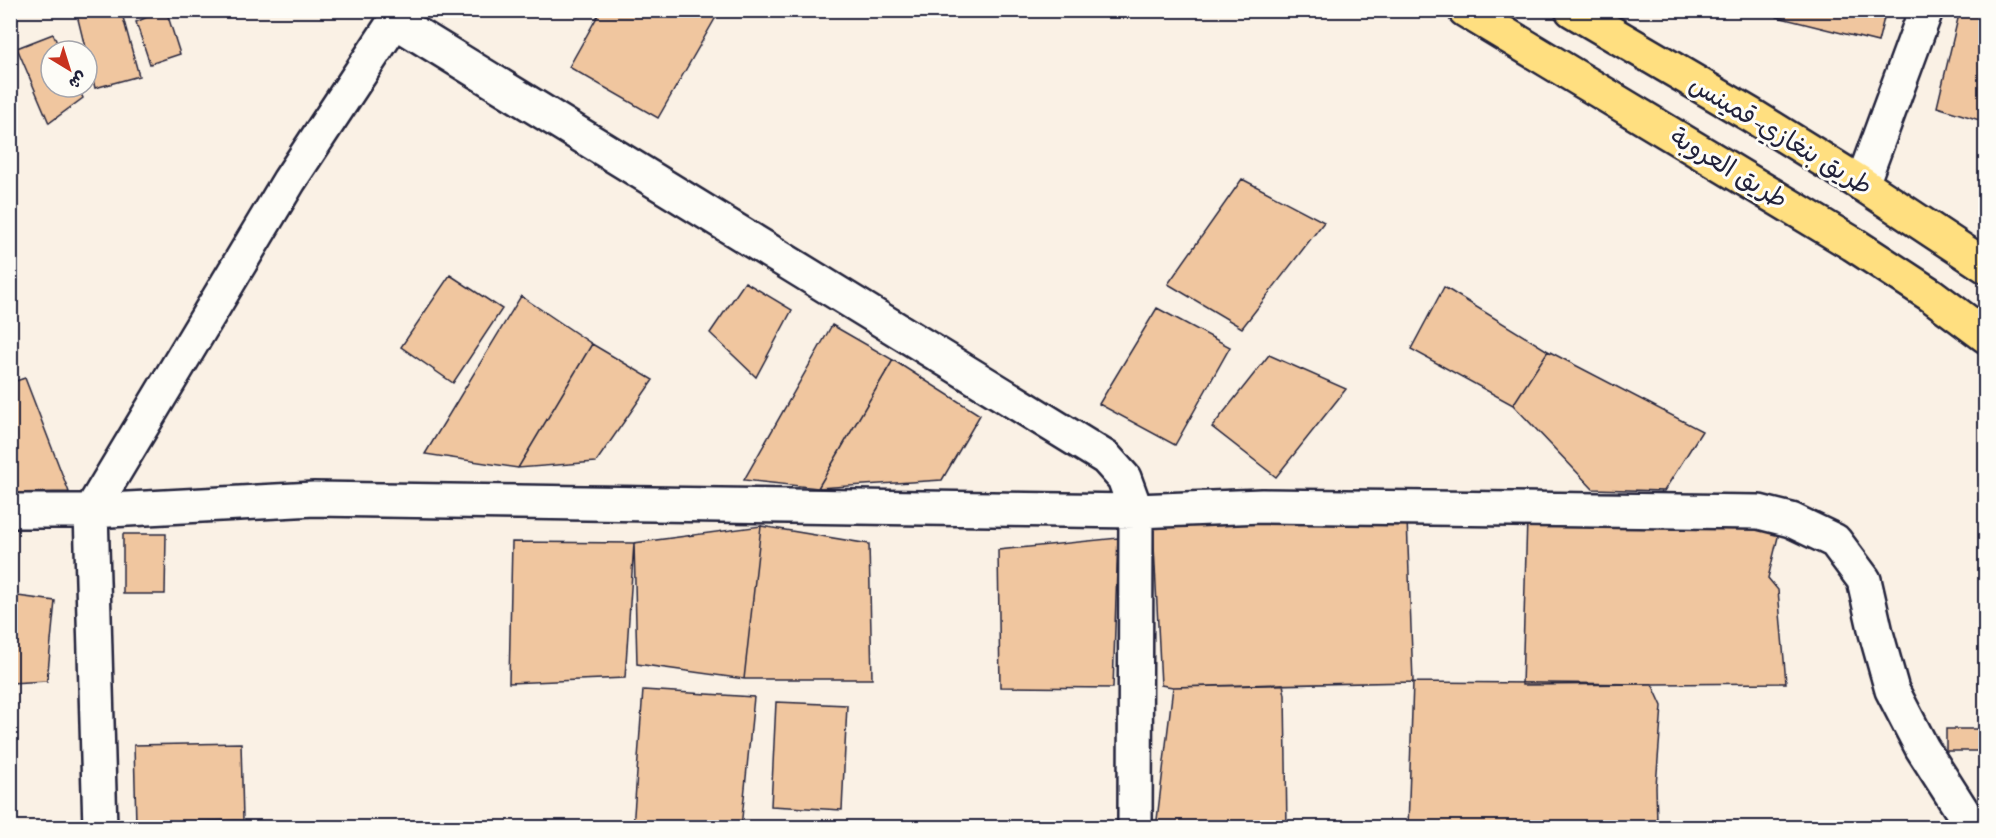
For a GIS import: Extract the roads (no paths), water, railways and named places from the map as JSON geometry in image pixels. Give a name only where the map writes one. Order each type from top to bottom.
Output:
[{"type":"main road","name":"طريق العروبة","points":[[1465,10],[1853,244],[1931,295],[1986,336]]},
{"type":"main road","name":"طريق بنغازي-قمينس","points":[[1572,10],[1751,115],[1982,258]]},
{"type":"street","points":[[1862,184],[1926,10]]},
{"type":"street","points":[[100,828],[91,511],[289,181],[398,16],[1106,458],[1124,478],[1136,511],[1135,828]]},
{"type":"street","points":[[10,511],[91,511],[314,499],[1136,511],[1262,506],[1759,512],[1791,520],[1835,541],[1864,580],[1892,690],[1922,748],[1973,828]]}]
